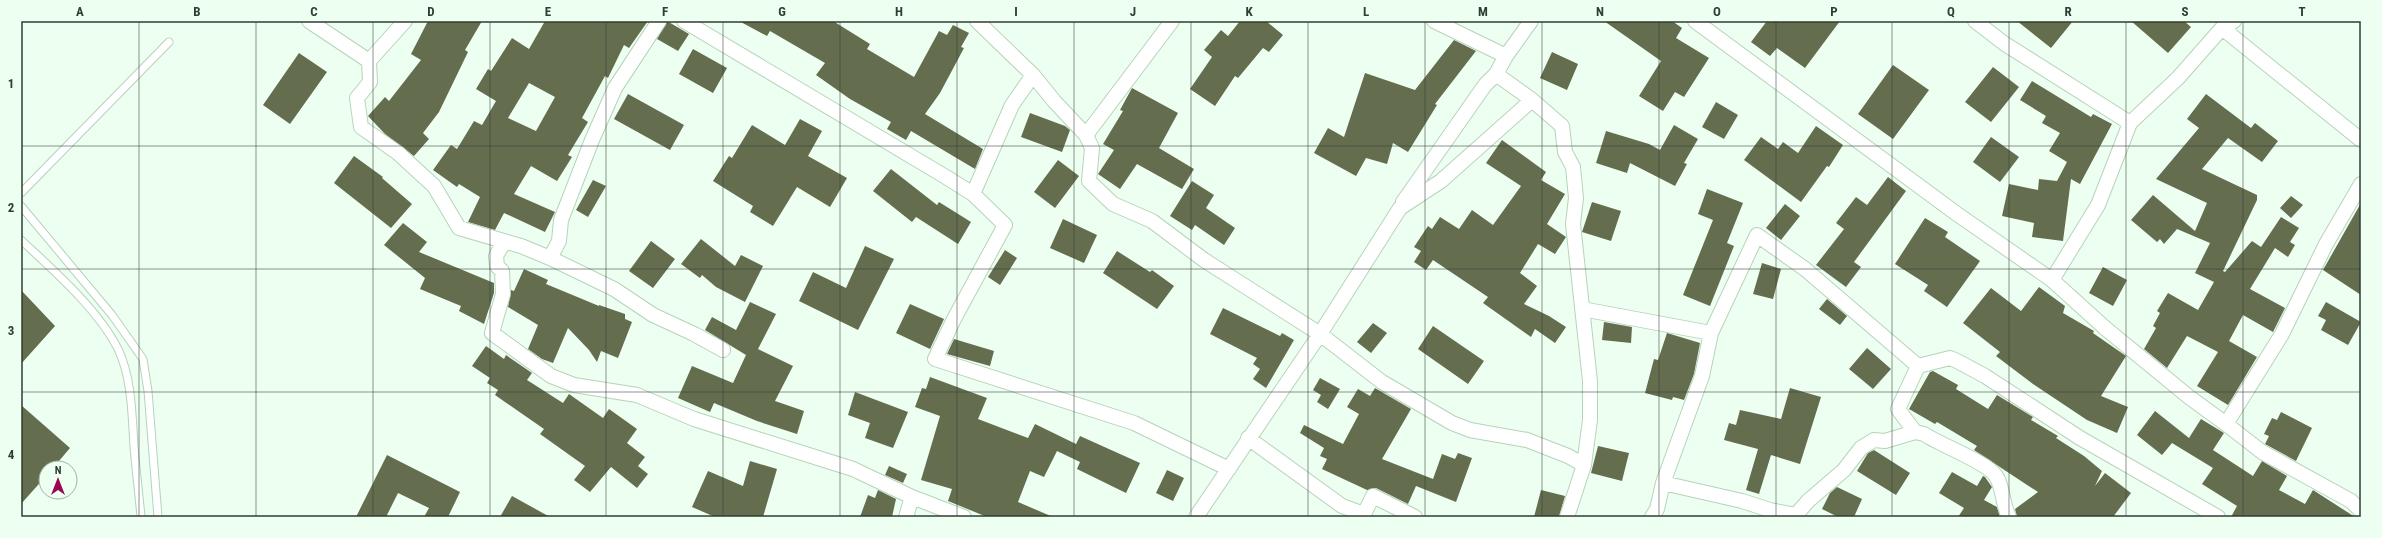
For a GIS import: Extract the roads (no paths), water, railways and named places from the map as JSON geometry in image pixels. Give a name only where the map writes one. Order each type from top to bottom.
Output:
[{"type":"street","points":[[309,21],[369,61]]},
{"type":"street","points":[[405,21],[369,61],[370,82],[357,98],[361,127],[398,153],[434,186],[459,228],[550,258],[614,289],[653,315],[694,334],[723,350]]},
{"type":"street","points":[[550,258],[559,241],[561,220],[592,140],[615,88],[659,21]]},
{"type":"street","points":[[684,21],[973,194],[1006,225],[954,319],[935,359],[1134,423],[1229,469]]},
{"type":"street","points":[[977,21],[1033,75],[1054,101],[1086,135],[1092,148],[1089,181],[1113,204],[1152,221],[1204,260],[1320,334],[1382,382],[1452,423],[1470,430],[1527,440],[1568,456],[1584,465]]},
{"type":"street","points":[[1086,135],[1172,21]]},
{"type":"street","points":[[1434,21],[1506,56]]},
{"type":"street","points":[[1196,517],[1248,438],[1320,334],[1400,208],[1485,85],[1496,74],[1506,56],[1532,21]]},
{"type":"street","points":[[1695,21],[1957,214],[2052,280],[2105,328],[2189,397],[2262,452],[2356,496],[2361,512],[2360,517]]},
{"type":"street","points":[[1975,21],[2005,44],[2130,123]]},
{"type":"street","points":[[2052,280],[2098,205],[2130,123],[2178,78],[2229,23],[2361,140]]},
{"type":"street","points":[[1496,74],[1532,100],[1562,126],[1565,152],[1573,167],[1576,198],[1573,224],[1590,381],[1590,420],[1584,465],[1567,517]]},
{"type":"street","points":[[973,194],[1012,105],[1033,75]]},
{"type":"street","points":[[1400,208],[1441,181],[1532,100]]},
{"type":"street","points":[[2226,424],[2282,334],[2326,244],[2361,184]]},
{"type":"street","points":[[1652,517],[1657,509],[1663,483],[1702,376],[1711,333],[1723,312],[1757,235],[1805,269],[1918,366]]},
{"type":"street","points":[[504,242],[496,256],[497,266],[502,271],[503,294],[492,332],[551,376],[574,385],[637,395],[694,419],[853,470],[912,497],[964,517]]},
{"type":"street","points":[[1582,309],[1711,333]]},
{"type":"street","points":[[1918,366],[1950,358],[1957,361],[1985,376],[2080,438],[2218,517]]},
{"type":"street","points":[[1915,432],[1898,409],[1918,366]]},
{"type":"street","points":[[1663,483],[1742,501],[1770,510],[1796,515],[1808,501],[1844,470],[1861,448],[1874,440],[1885,441],[1915,432],[1924,434],[1979,463],[1995,474],[2002,488],[2006,510],[2010,517]]},
{"type":"street","points":[[1248,438],[1342,506],[1364,514],[1373,496],[1415,517]]},
{"type":"street","points":[[906,517],[912,497]]},
{"type":"lane","points":[[21,193],[169,42]]},
{"type":"lane","points":[[21,206],[112,315],[143,359],[148,392],[158,517]]},
{"type":"lane","points":[[21,240],[64,280],[96,318],[118,349],[130,391],[141,517]]}]
